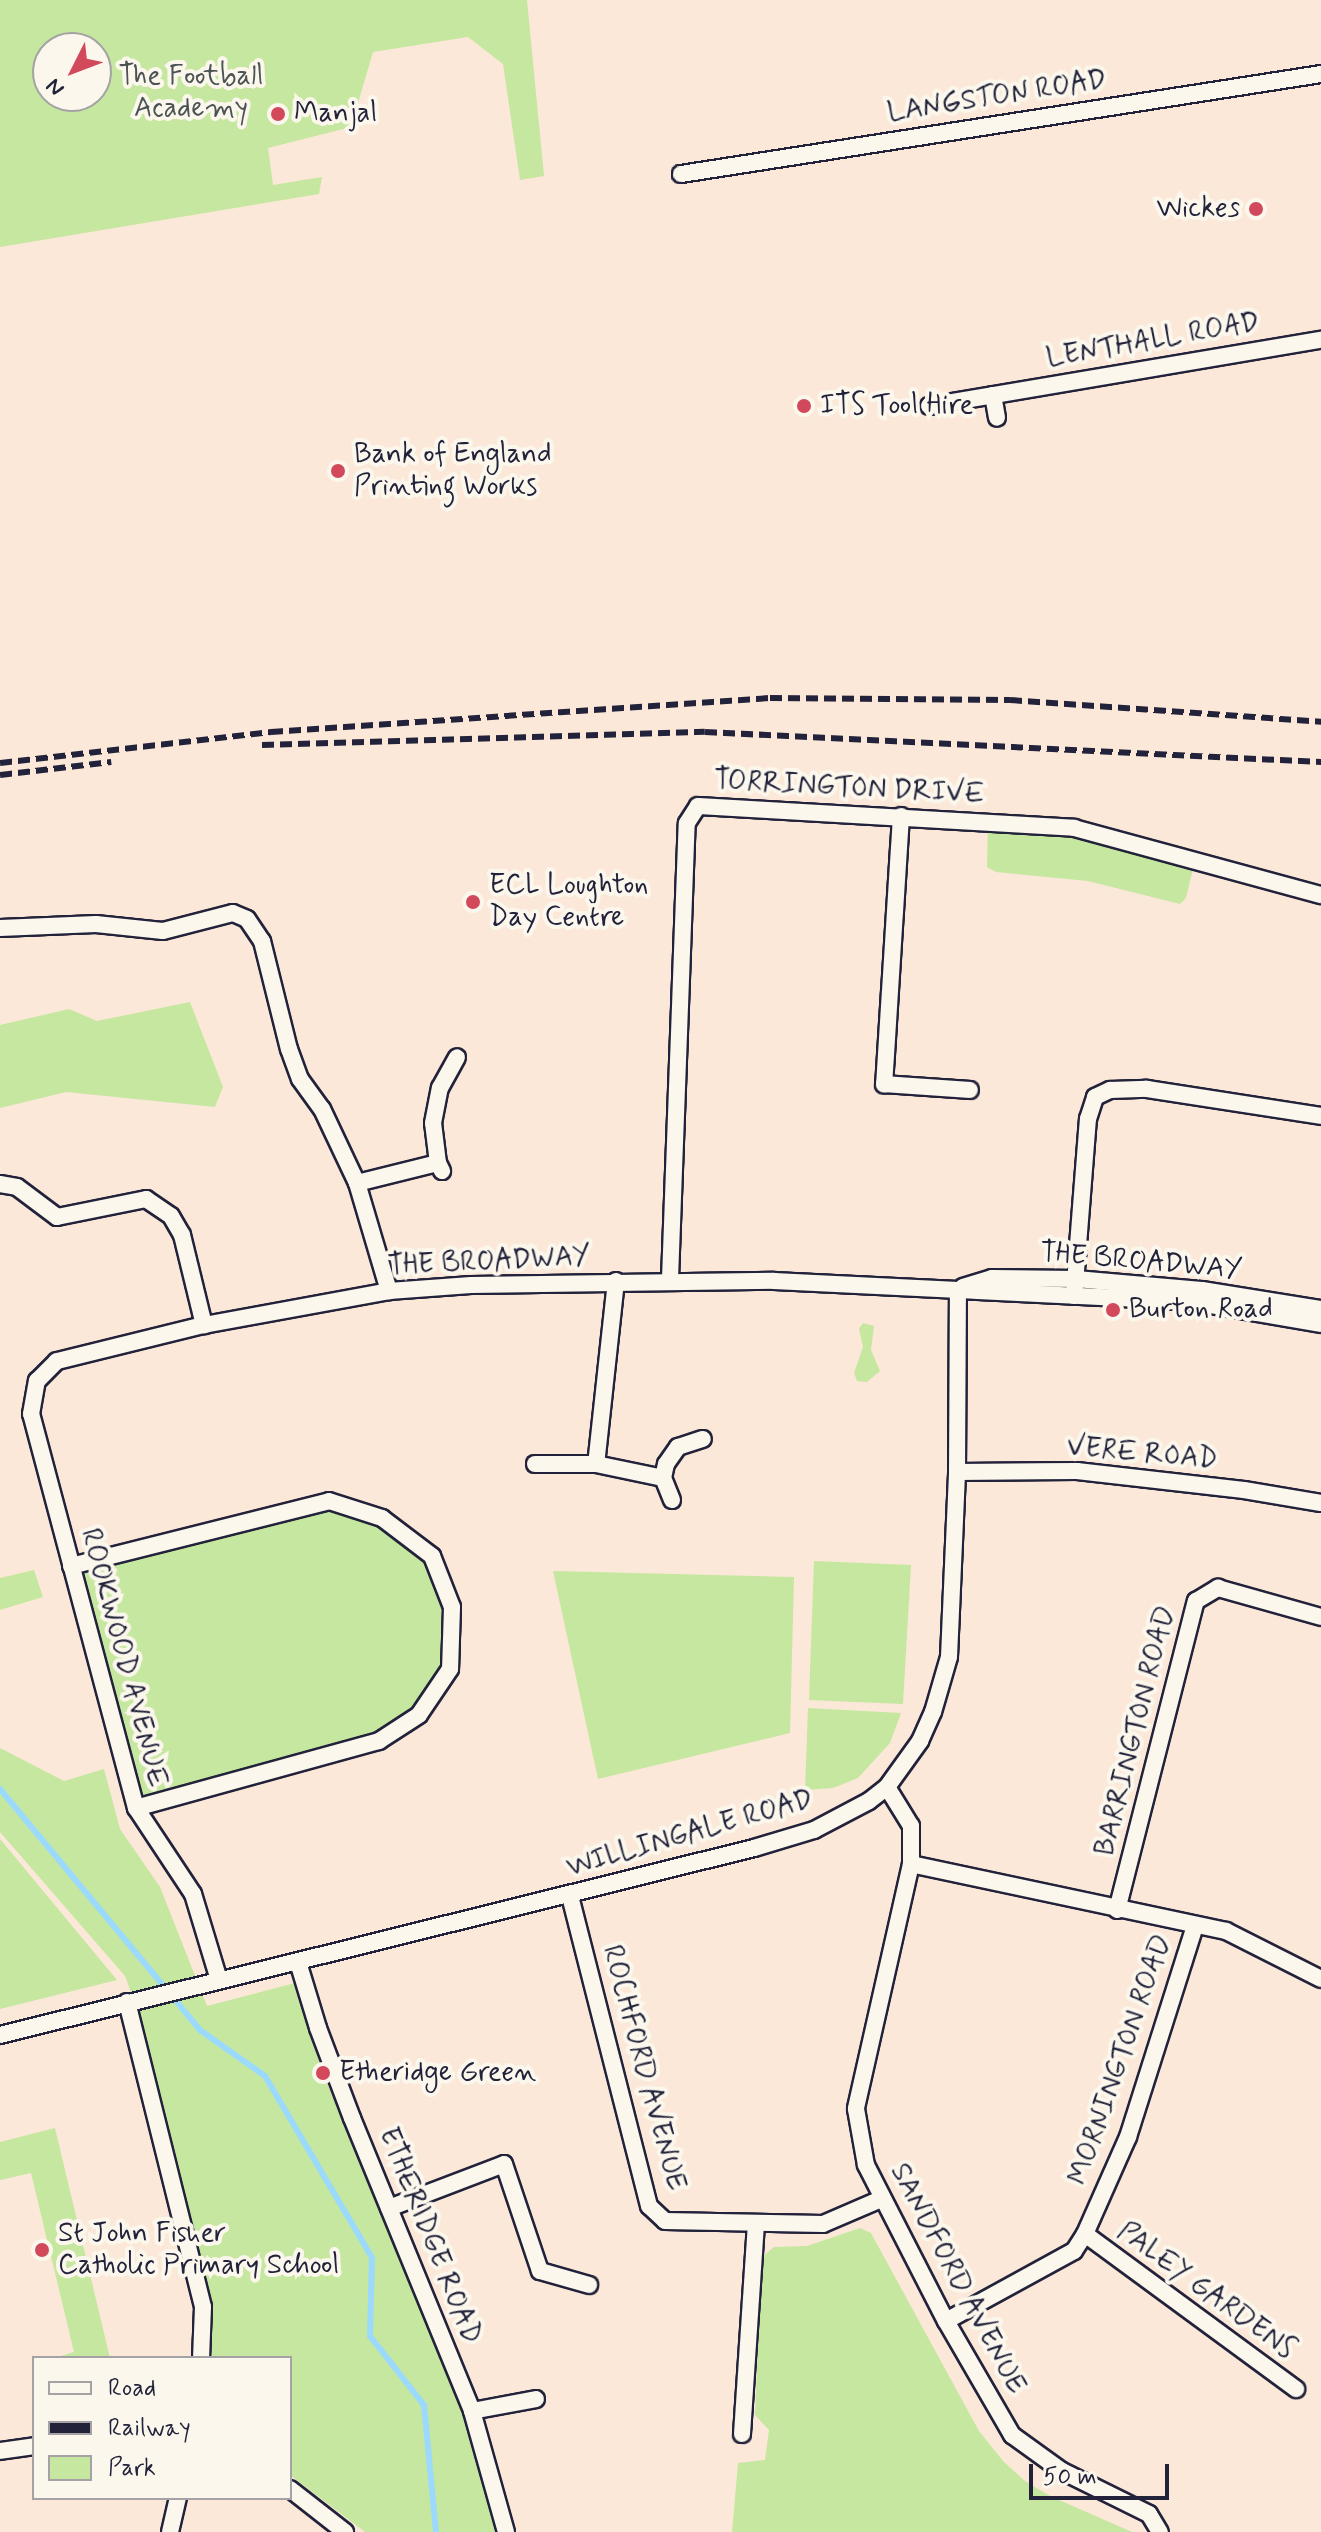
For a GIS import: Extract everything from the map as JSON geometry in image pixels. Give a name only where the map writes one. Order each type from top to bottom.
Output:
[{"type":"street","name":"LANGSTON ROAD","points":[[681,174],[1321,74]]},
{"type":"street","name":"LENTHALL ROAD","points":[[929,406],[1321,340]]},
{"type":"street","points":[[993,395],[997,418]]},
{"type":"street","name":"TORRINGTON DRIVE","points":[[670,1279],[687,823],[698,806],[1074,828],[1321,895]]},
{"type":"street","points":[[901,816],[884,1084],[970,1090]]},
{"type":"street","points":[[0,928],[96,924],[163,931],[233,913],[247,919],[262,941],[289,1049],[300,1079],[322,1109],[357,1183],[389,1291]]},
{"type":"street","points":[[357,1183],[440,1167],[433,1123],[440,1088],[457,1057]]},
{"type":"street","points":[[1074,1296],[1088,1119],[1095,1097],[1110,1090],[1147,1089],[1321,1116]]},
{"type":"street","points":[[0,1184],[17,1187],[57,1217],[146,1199],[171,1216],[182,1235],[204,1325]]},
{"type":"street","name":"THE BROADWAY","points":[[958,1290],[973,1281],[992,1278],[1076,1279],[1202,1290],[1321,1309]]},
{"type":"street","name":"THE BROADWAY","points":[[37,1381],[57,1361],[204,1325],[389,1291],[670,1279],[1187,1301],[1321,1324]]},
{"type":"street","points":[[596,1464],[616,1281]]},
{"type":"street","name":"WILLINGALE ROAD","points":[[0,2035],[570,1896],[814,1830],[869,1801],[887,1787],[920,1741],[933,1712],[949,1657],[957,1472],[958,1290]]},
{"type":"street","name":"ROOKWOOD AVENUE","points":[[37,1381],[31,1414],[136,1808],[193,1894],[219,1980]]},
{"type":"street","points":[[672,1500],[663,1478],[666,1464],[678,1447],[703,1439]]},
{"type":"street","points":[[535,1464],[596,1464],[663,1478]]},
{"type":"street","name":"VERE ROAD","points":[[957,1472],[1077,1471],[1244,1490],[1321,1503]]},
{"type":"street","points":[[71,1566],[329,1501],[382,1518],[432,1556],[452,1607],[450,1669],[419,1715],[379,1741],[136,1808]]},
{"type":"street","name":"BARRINGTON ROAD","points":[[1117,1910],[1196,1601],[1218,1588],[1321,1617]]},
{"type":"street","name":"SANDFORD AVENUE","points":[[887,1787],[911,1826],[911,1864],[856,2109],[866,2165],[946,2321],[1012,2435],[1062,2471],[1149,2514],[1160,2532]]},
{"type":"street","points":[[911,1864],[1226,1931],[1321,1979]]},
{"type":"street","name":"ROCHFORD AVENUE","points":[[570,1896],[649,2206],[665,2221],[823,2224],[881,2199]]},
{"type":"street","name":"MORNINGTON ROAD","points":[[946,2321],[1074,2251],[1085,2234],[1128,2137],[1195,1926]]},
{"type":"street","name":"ETHERIDGE ROAD","points":[[298,1962],[322,2041],[472,2411],[506,2532]]},
{"type":"street","points":[[127,2002],[203,2307],[201,2356]]},
{"type":"street","points":[[389,2208],[504,2164],[540,2271],[589,2285]]},
{"type":"street","points":[[742,2434],[756,2225]]},
{"type":"street","name":"PALEY GARDENS","points":[[1085,2234],[1296,2389]]},
{"type":"street","points":[[472,2411],[536,2399]]},
{"type":"street","points":[[0,2451],[32,2446]]},
{"type":"street","points":[[292,2491],[345,2532]]},
{"type":"street","points":[[170,2532],[178,2500]]},
{"type":"green space","name":"The Football Academy","points":[[0,0],[527,0],[544,176],[520,180],[503,64],[468,37],[373,52],[351,127],[268,148],[273,185],[322,177],[319,194],[0,247]]},
{"type":"green space","points":[[988,822],[1074,828],[1195,860],[1186,898],[1180,904],[1088,881],[996,872],[987,867]]},
{"type":"green space","points":[[190,1002],[223,1087],[215,1107],[66,1092],[0,1108],[0,1025],[69,1009],[97,1021]]},
{"type":"green space","points":[[863,1323],[874,1326],[871,1350],[880,1371],[867,1382],[857,1381],[854,1373],[863,1347],[859,1329]]},
{"type":"green space","points":[[329,1501],[382,1518],[432,1556],[452,1607],[450,1669],[419,1715],[379,1741],[136,1808],[71,1566]]},
{"type":"green space","points":[[814,1561],[911,1565],[903,1704],[809,1700]]},
{"type":"green space","points":[[34,1570],[43,1597],[0,1610],[0,1578]]},
{"type":"green space","points":[[553,1571],[794,1577],[790,1733],[598,1779]]},
{"type":"green space","points":[[808,1708],[901,1713],[890,1743],[858,1778],[833,1788],[805,1790]]},
{"type":"green space","points":[[0,1748],[64,1781],[104,1769],[120,1829],[160,1887],[207,2006],[295,1983],[323,2074],[469,2416],[484,2469],[496,2532],[365,2532],[292,2477],[292,2356],[210,2356],[211,2305],[140,2017],[125,1976],[0,1832]]},
{"type":"green space","points":[[0,1839],[117,1980],[0,2009]]},
{"type":"green space","points":[[55,2128],[110,2356],[61,2356],[74,2352],[31,2173],[0,2180],[0,2142]]},
{"type":"green space","points":[[860,2228],[871,2233],[979,2431],[1003,2461],[1025,2481],[1050,2496],[1132,2532],[732,2532],[738,2463],[765,2460],[769,2430],[755,2415],[762,2257],[774,2247],[807,2246]]},
{"type":"waterway","points":[[0,1789],[200,2030],[265,2076],[372,2258],[370,2336],[424,2405],[436,2532]]},
{"type":"railway","points":[[0,763],[271,732],[770,698],[1010,700],[1321,722]]},
{"type":"railway","points":[[262,745],[705,732],[1321,762]]},
{"type":"railway","points":[[0,775],[111,762]]},
{"type":"place","name":"Manjal","points":[[278,114]]},
{"type":"place","name":"Wickes","points":[[1256,209]]},
{"type":"place","name":"ITS Tool Hire","points":[[804,406]]},
{"type":"place","name":"Bank of England Printing Works","points":[[338,471]]},
{"type":"place","name":"ECL Loughton Day Centre","points":[[473,902]]},
{"type":"place","name":"Burton Road","points":[[1113,1310]]},
{"type":"place","name":"Etheridge Green","points":[[323,2073]]},
{"type":"place","name":"St John Fisher Catholic Primary School","points":[[42,2250]]}]
